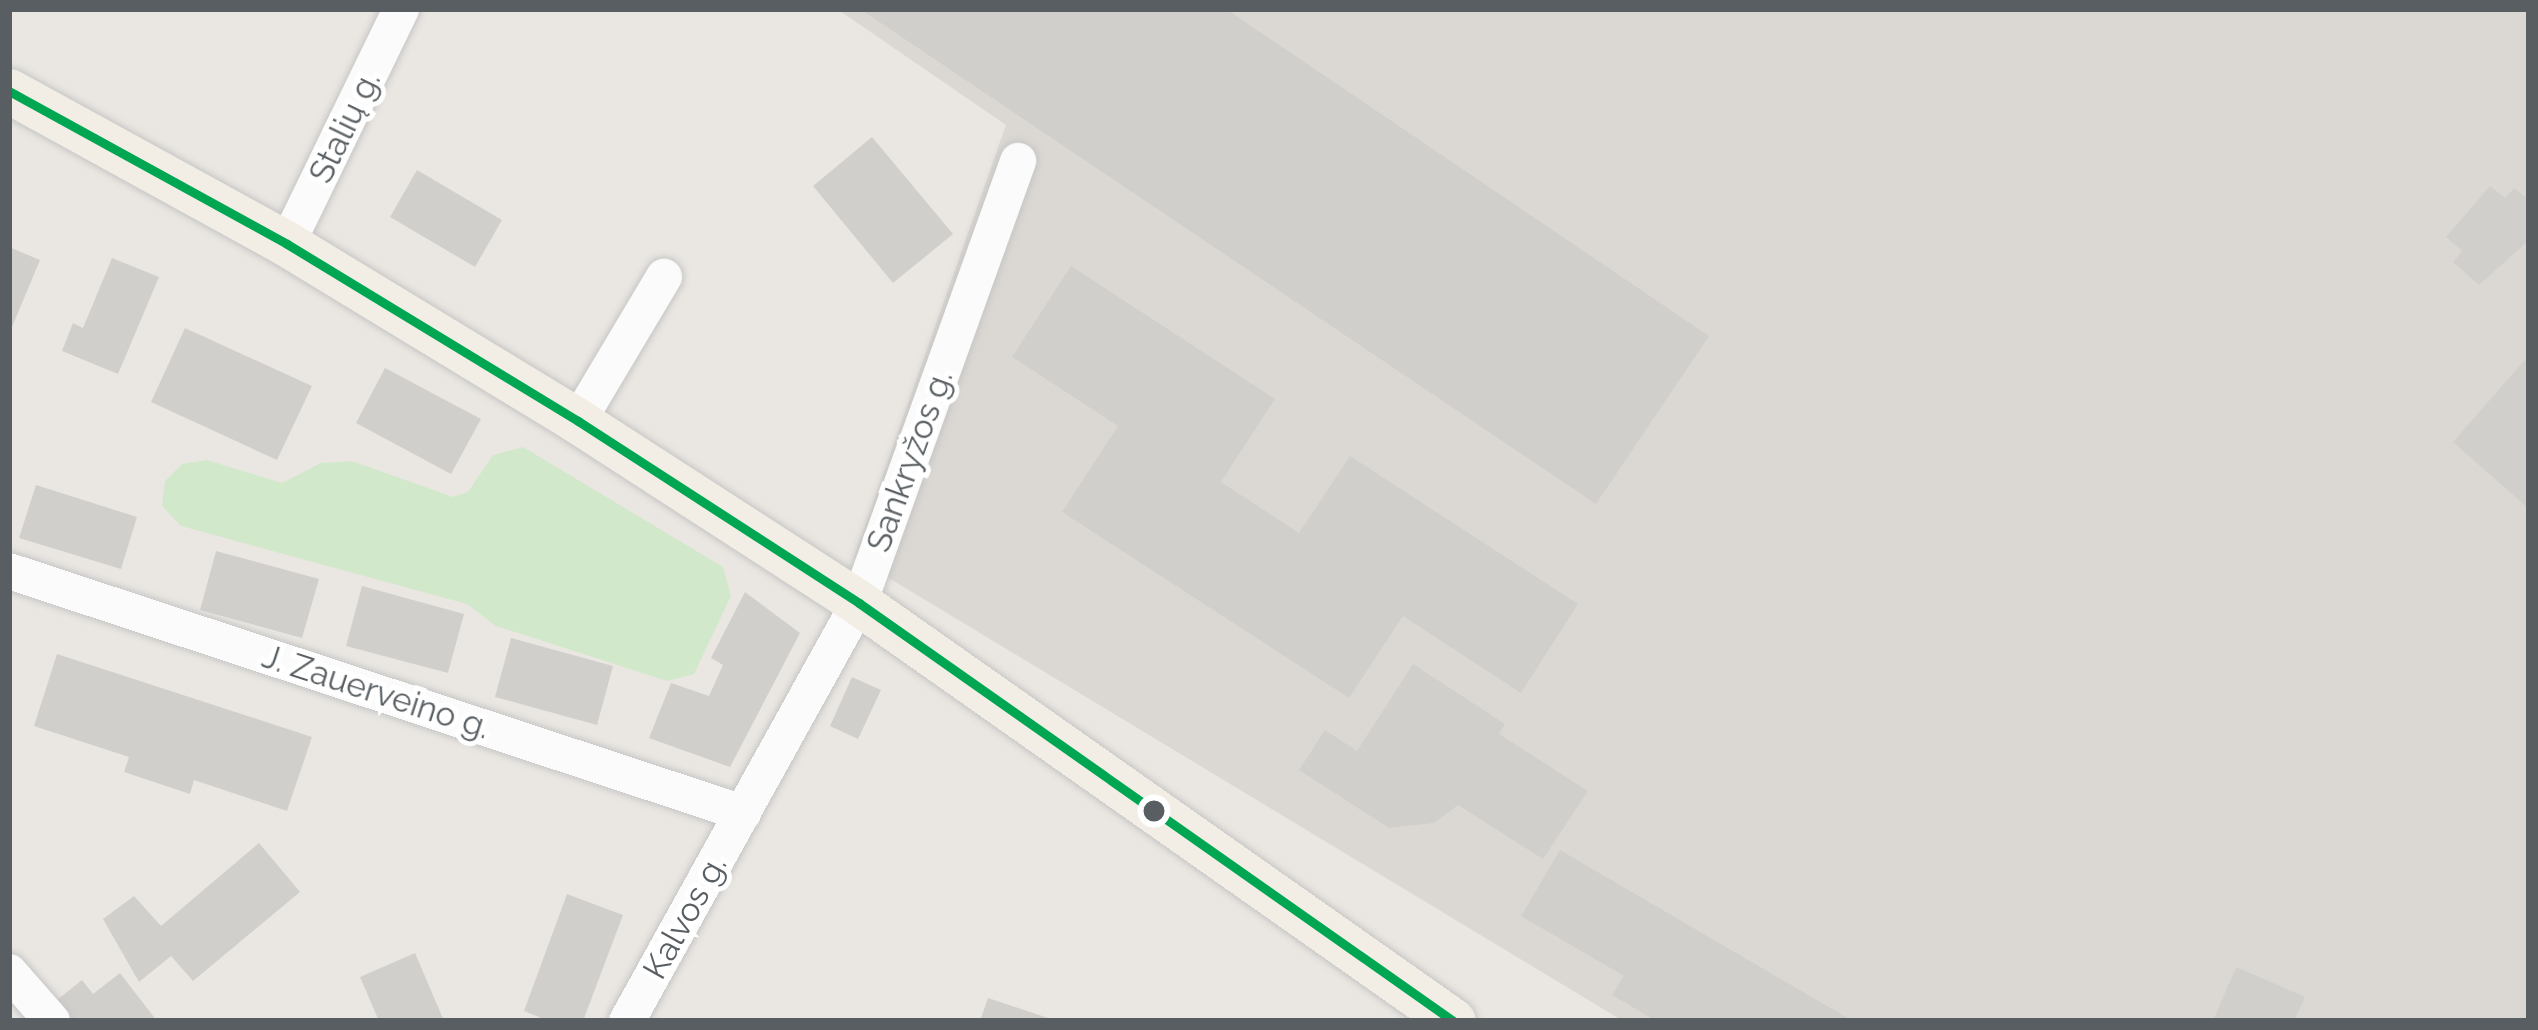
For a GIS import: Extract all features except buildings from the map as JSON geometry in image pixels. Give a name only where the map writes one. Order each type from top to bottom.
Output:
[{"type":"main road","points":[[9,91],[287,244],[578,421],[859,603],[1453,1021]]},
{"type":"street","name":"Stalių g.","points":[[287,244],[401,9]]},
{"type":"street","name":"Sankryžos g.","points":[[743,813],[859,603],[1018,161]]},
{"type":"street","points":[[578,421],[664,278]]},
{"type":"street","name":"J. Zauerveino g.","points":[[9,571],[743,813]]},
{"type":"street","name":"Kalvos g.","points":[[626,1021],[743,813]]},
{"type":"street","points":[[9,972],[52,1021]]},
{"type":"shaded area","points":[[837,9],[2529,9],[2529,1021],[1623,1021],[854,557],[1006,125]]},
{"type":"green space","points":[[523,447],[723,567],[731,596],[694,674],[667,681],[496,626],[467,604],[181,526],[162,506],[165,481],[182,464],[207,460],[282,483],[321,463],[352,461],[453,497],[468,492],[493,455]]},
{"type":"transit line","points":[[9,91],[287,244],[578,421],[859,603],[1453,1021]]}]
